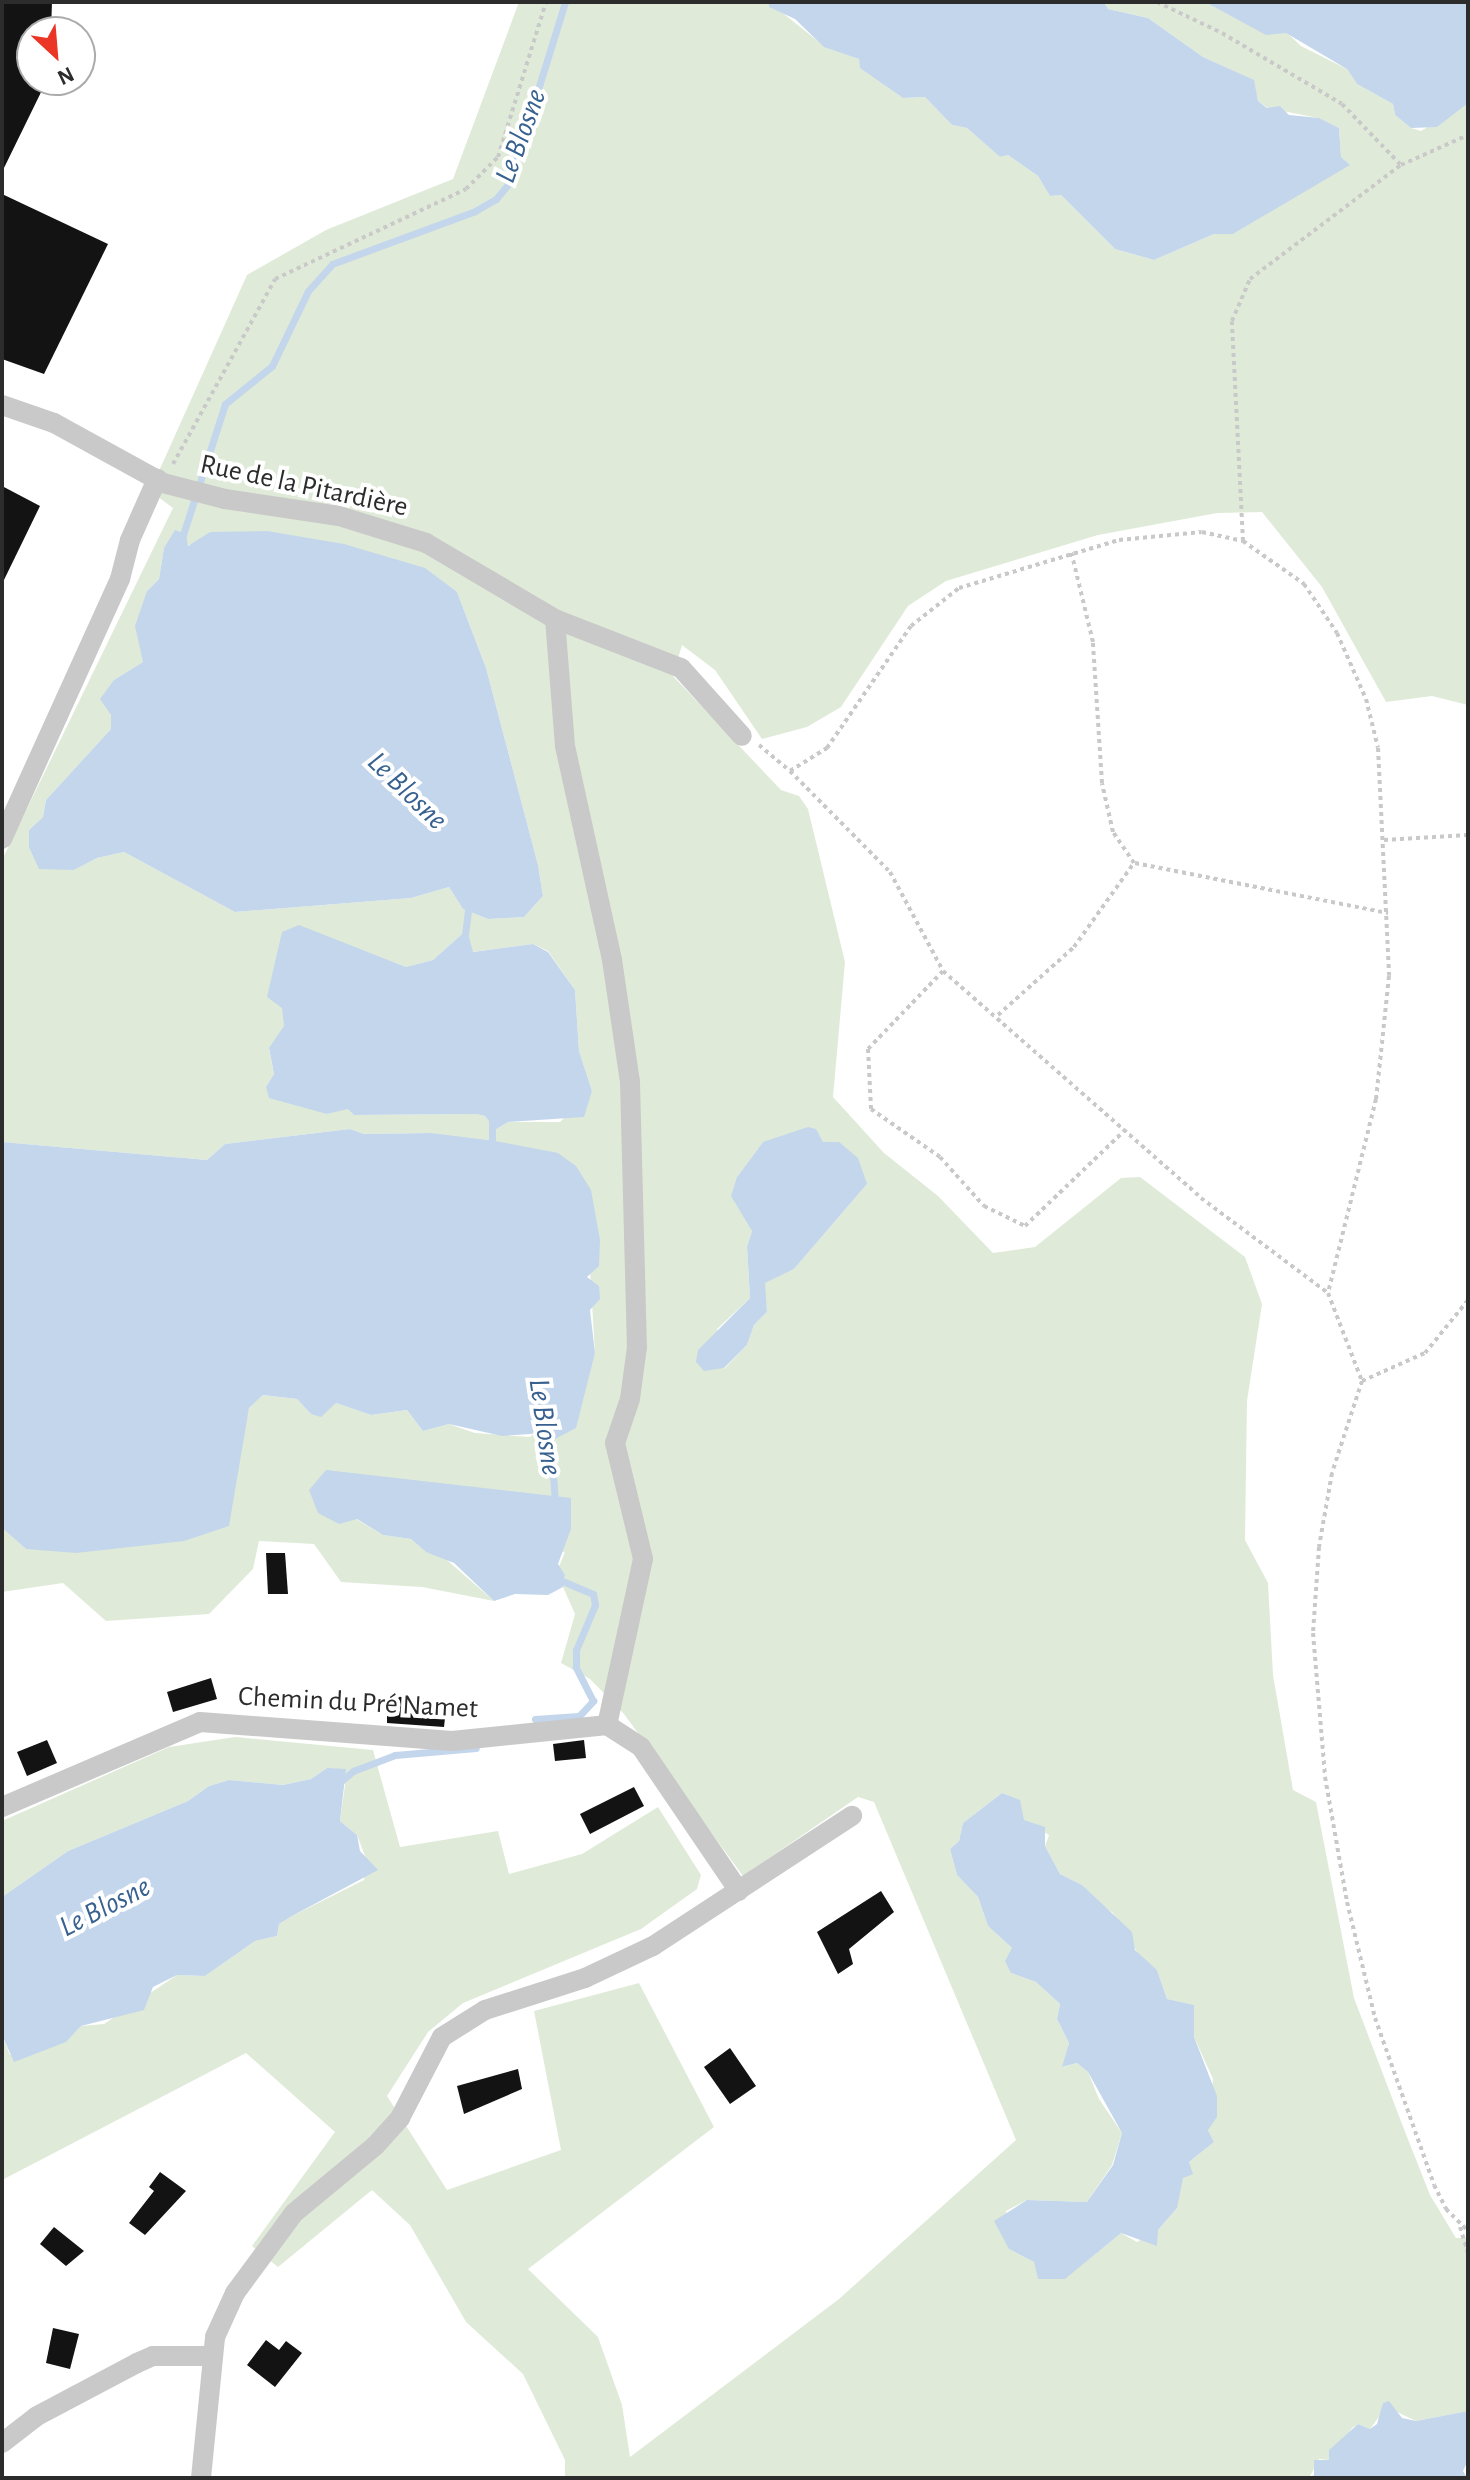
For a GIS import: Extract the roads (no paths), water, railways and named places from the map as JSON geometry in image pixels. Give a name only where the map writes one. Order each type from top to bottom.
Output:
[{"type":"street","name":"Rue de la Pitardière","points":[[2,405],[54,423],[160,481],[225,499],[385,528],[426,543],[555,619],[681,668],[742,736]]},
{"type":"street","points":[[2,839],[120,579],[130,540],[160,481]]},
{"type":"street","points":[[555,619],[565,746],[612,960],[630,1082],[637,1347],[633,1387],[615,1443],[643,1559],[607,1725],[641,1747],[739,1891]]},
{"type":"street","name":"Chemin du Pré Namet","points":[[2,1807],[200,1722],[452,1741],[607,1725]]},
{"type":"street","points":[[201,2478],[213,2356],[222,2316],[258,2256],[294,2213],[375,2146],[400,2118],[430,2053],[449,2030],[485,2010],[620,1964],[739,1891],[852,1816]]},
{"type":"street","points":[[2,2443],[37,2416],[153,2356],[213,2356]]},
{"type":"water","points":[[769,2],[1104,2],[1108,9],[1148,18],[1203,57],[1254,80],[1258,101],[1267,108],[1280,106],[1289,115],[1319,118],[1339,128],[1341,157],[1350,165],[1233,234],[1214,234],[1154,260],[1115,249],[1061,195],[1050,196],[1038,176],[1008,155],[1000,157],[967,128],[952,125],[925,97],[903,98],[860,68],[859,59],[824,47],[795,19],[769,7]]},
{"type":"water","points":[[1205,2],[1468,2],[1468,103],[1437,127],[1411,128],[1395,115],[1393,104],[1357,84],[1347,69],[1286,33],[1266,35]]},
{"type":"water","points":[[175,530],[186,534],[188,546],[210,532],[267,531],[344,544],[425,568],[457,592],[486,668],[538,865],[543,896],[524,917],[488,919],[463,909],[449,887],[411,898],[235,912],[124,852],[97,858],[74,870],[39,869],[29,847],[29,830],[43,817],[46,800],[111,729],[111,715],[100,699],[114,680],[143,662],[135,626],[147,591],[159,579],[164,548]]},
{"type":"water","points":[[299,925],[406,967],[433,960],[462,934],[469,937],[473,952],[533,944],[548,952],[575,990],[579,1051],[592,1091],[584,1117],[508,1122],[495,1130],[485,1116],[476,1114],[354,1115],[348,1109],[327,1114],[269,1098],[266,1087],[274,1074],[269,1048],[284,1026],[282,1008],[267,997],[282,932]]},
{"type":"water","points":[[808,1127],[816,1129],[823,1142],[839,1142],[858,1158],[867,1184],[794,1269],[765,1283],[767,1312],[754,1325],[747,1345],[724,1368],[704,1371],[696,1362],[698,1350],[750,1298],[747,1247],[752,1231],[731,1196],[737,1177],[763,1142]]},
{"type":"water","points":[[350,1129],[364,1134],[431,1133],[495,1141],[558,1153],[576,1166],[591,1190],[600,1240],[599,1266],[587,1277],[599,1286],[600,1299],[590,1310],[595,1353],[576,1428],[555,1439],[544,1433],[502,1436],[449,1424],[423,1431],[407,1410],[371,1415],[336,1403],[321,1417],[311,1414],[297,1399],[263,1395],[249,1408],[229,1526],[184,1541],[76,1553],[26,1549],[2,1528],[2,1142],[207,1160],[225,1144]]},
{"type":"water","points":[[326,1470],[571,1498],[571,1529],[558,1564],[565,1575],[563,1587],[548,1595],[515,1594],[494,1601],[454,1563],[426,1552],[411,1539],[383,1535],[357,1519],[339,1524],[318,1513],[309,1490]]},
{"type":"water","points":[[327,1768],[346,1769],[340,1821],[357,1835],[360,1851],[378,1870],[292,1916],[279,1924],[277,1936],[255,1941],[205,1976],[177,1975],[153,1987],[144,2010],[81,2026],[66,2042],[14,2062],[2,2035],[2,1897],[68,1851],[188,1801],[209,1786],[229,1780],[283,1785],[311,1779]]},
{"type":"water","points":[[1002,1793],[1020,1800],[1024,1820],[1045,1827],[1045,1846],[1060,1874],[1082,1885],[1132,1932],[1135,1950],[1157,1970],[1167,1999],[1194,2005],[1194,2037],[1217,2096],[1217,2117],[1208,2130],[1214,2142],[1189,2162],[1193,2174],[1183,2178],[1177,2208],[1158,2230],[1157,2246],[1121,2233],[1065,2279],[1038,2279],[1034,2262],[1009,2249],[994,2221],[1027,2200],[1087,2202],[1113,2165],[1122,2133],[1088,2072],[1077,2063],[1062,2067],[1069,2043],[1057,2019],[1060,2004],[1036,1982],[1011,1973],[1005,1961],[1012,1948],[988,1926],[978,1897],[957,1875],[950,1849],[959,1841],[963,1823]]},
{"type":"water","points":[[1389,2401],[1402,2418],[1416,2421],[1468,2411],[1468,2460],[1463,2471],[1467,2478],[1309,2478],[1314,2475],[1314,2460],[1329,2460],[1329,2450],[1358,2424],[1370,2429],[1377,2424],[1383,2403]]},
{"type":"waterway","name":"Le Blosne","points":[[181,541],[225,404],[272,366],[308,291],[332,264],[475,211],[496,199],[509,183],[565,2]]},
{"type":"waterway","name":"Le Blosne","points":[[464,943],[469,904]]},
{"type":"waterway","name":"Le Blosne","points":[[492,1121],[492,1148]]},
{"type":"waterway","name":"Le Blosne","points":[[550,1431],[555,1502]]},
{"type":"waterway","name":"Le Blosne","points":[[535,1719],[579,1716],[593,1701],[576,1667],[576,1650],[595,1605],[593,1594],[557,1579]]},
{"type":"waterway","name":"Le Blosne","points":[[340,1782],[353,1771],[395,1755],[476,1748]]}]
